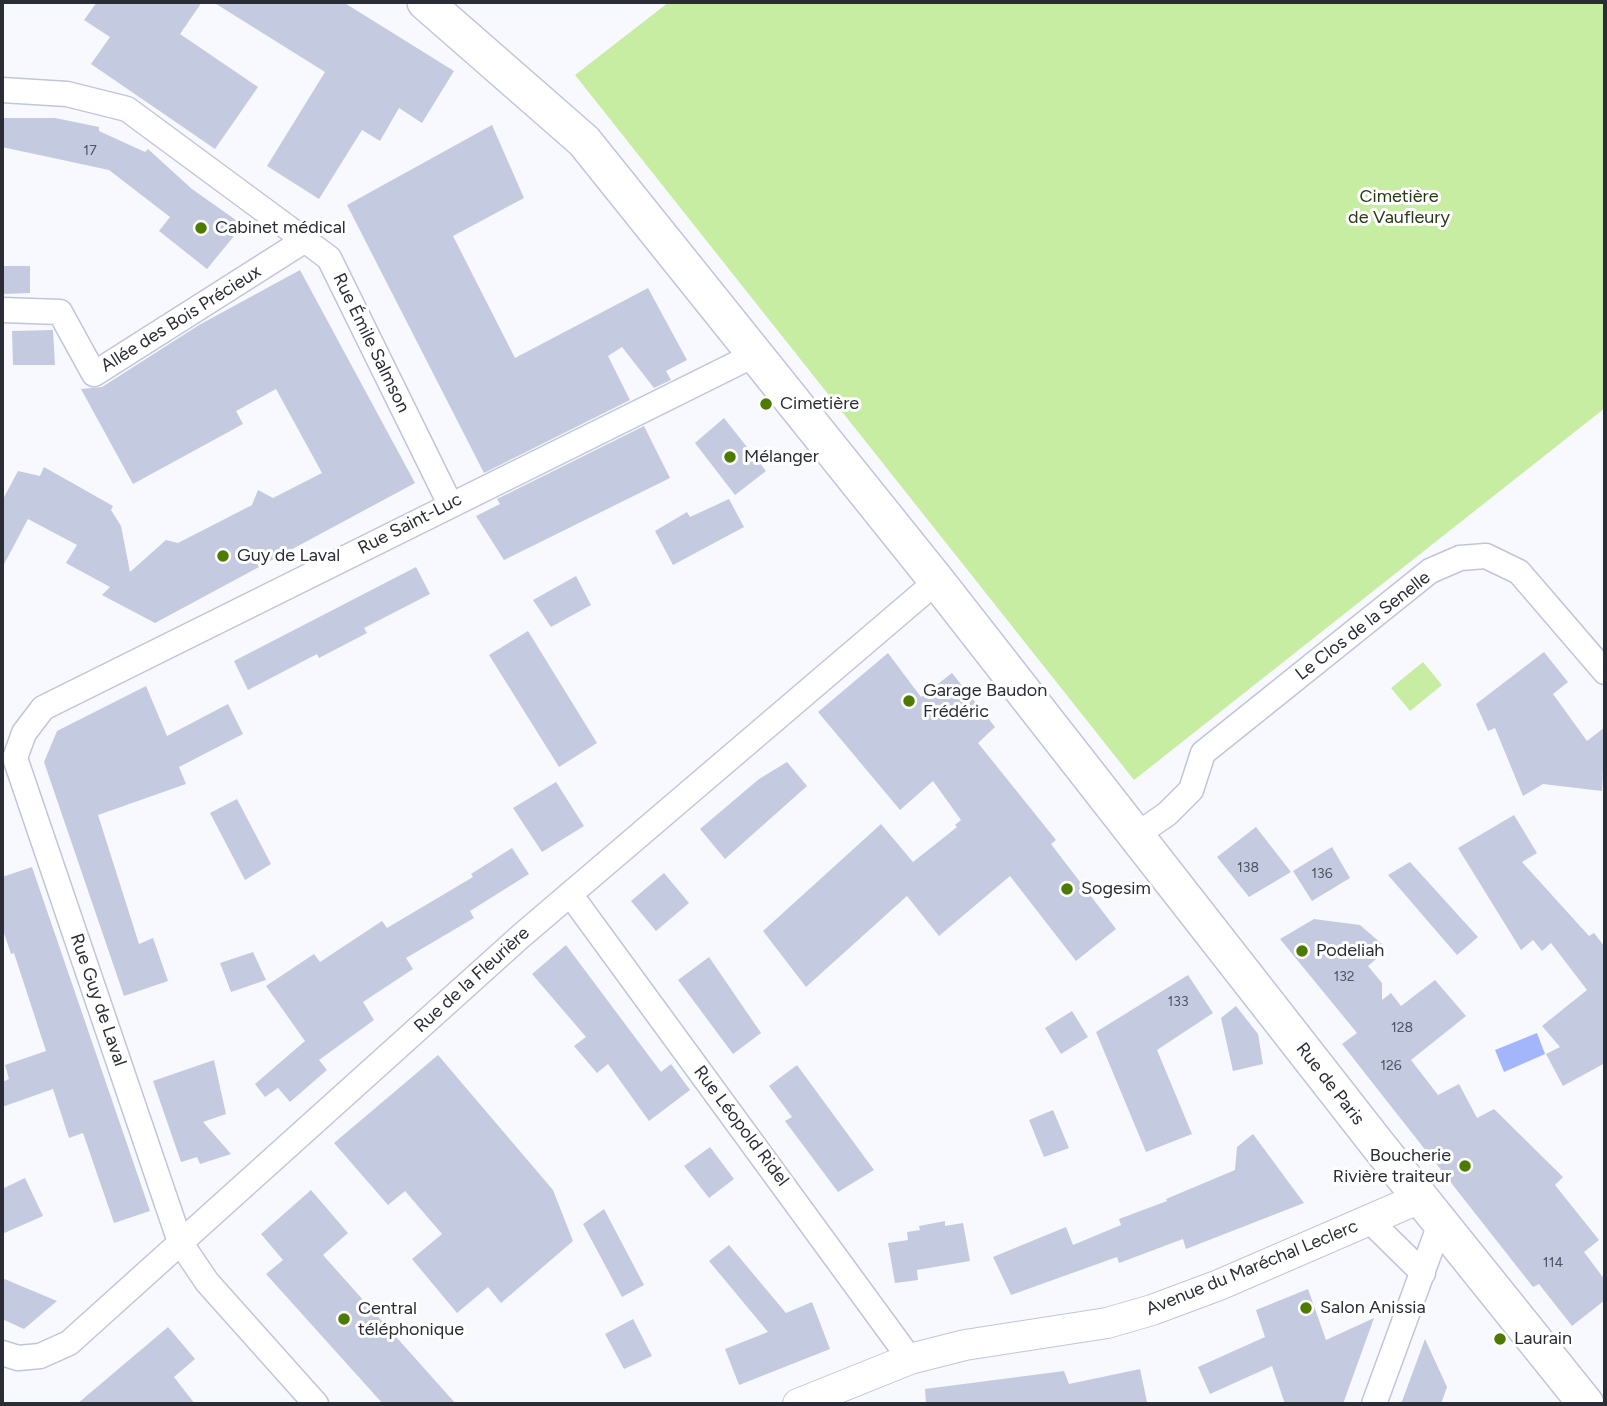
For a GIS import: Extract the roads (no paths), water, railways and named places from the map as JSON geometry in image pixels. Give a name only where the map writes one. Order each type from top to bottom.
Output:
[{"type":"main road","name":"Rue de Paris","points":[[425,2],[584,141],[1138,834],[1430,1211],[1586,1404]]},
{"type":"street","name":"Rue Émile Salmson","points":[[2,90],[68,94],[127,109],[329,258],[450,504]]},
{"type":"street","name":"Allée des Bois Précieux","points":[[2,310],[60,312],[94,374],[305,240]]},
{"type":"street","name":"Rue Saint-Luc","points":[[13,744],[43,708],[756,354]]},
{"type":"street","name":"Le Clos de la Senelle","points":[[1138,834],[1167,814],[1191,790],[1202,753],[1430,571],[1460,558],[1486,556],[1520,572],[1605,672]]},
{"type":"street","name":"Rue de la Fleurière","points":[[2,1353],[18,1358],[40,1356],[69,1343],[570,894],[937,581]]},
{"type":"street","name":"Rue Guy de Laval","points":[[13,744],[180,1242],[207,1282],[316,1404]]},
{"type":"street","name":"Rue Léopold Ridel","points":[[570,894],[910,1359]]},
{"type":"street","name":"Avenue du Maréchal Leclerc","points":[[798,1404],[910,1359],[965,1345],[1107,1323],[1152,1310],[1219,1286],[1369,1220],[1430,1211]]},
{"type":"street","points":[[1374,1404],[1423,1273],[1430,1211]]},
{"type":"street","points":[[1369,1220],[1423,1273]]},
{"type":"water","points":[[1537,1033],[1545,1054],[1504,1072],[1495,1050]]},
{"type":"place","name":"Cabinet médical","points":[[201,228]]},
{"type":"place","name":"Cimetière","points":[[766,404]]},
{"type":"place","name":"Mélanger","points":[[730,457]]},
{"type":"place","name":"Guy de Laval","points":[[223,556]]},
{"type":"place","name":"Garage Baudon Frédéric","points":[[909,701]]},
{"type":"place","name":"Sogesim","points":[[1067,889]]},
{"type":"place","name":"Podeliah","points":[[1302,951]]},
{"type":"place","name":"Boucherie Rivière traiteur","points":[[1465,1166]]},
{"type":"place","name":"Salon Anissia","points":[[1306,1308]]},
{"type":"place","name":"Central téléphonique","points":[[344,1319]]},
{"type":"place","name":"Laurain","points":[[1500,1339]]},
{"type":"park label","name":"Cimetière de Vaufleury","points":[[1399,207]]}]
